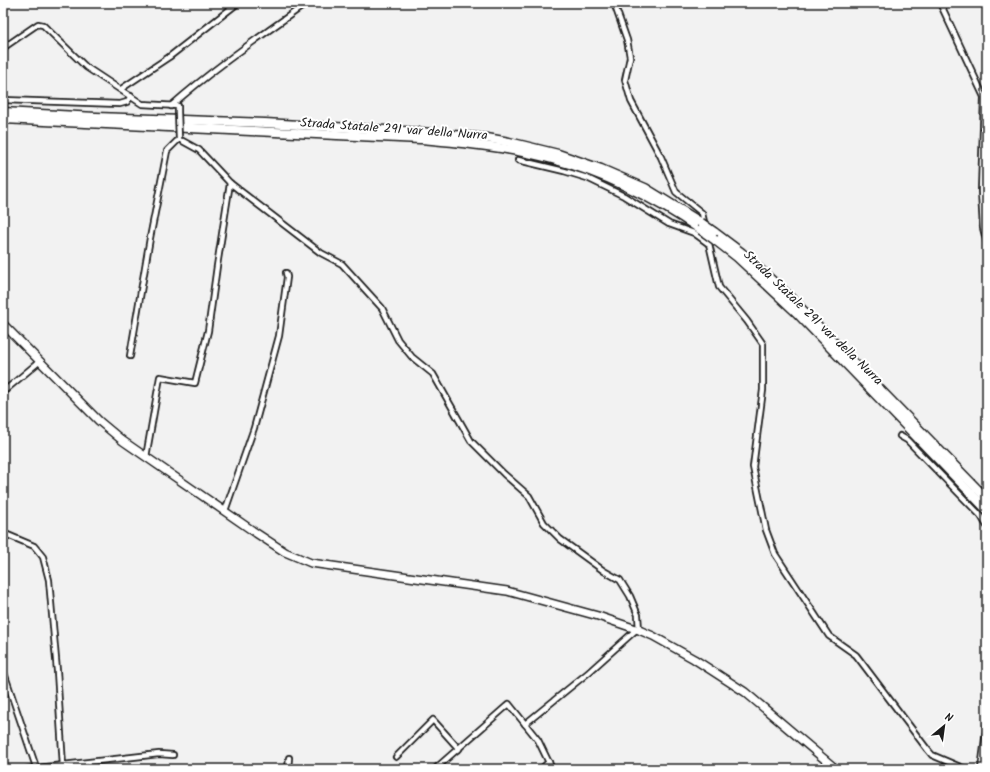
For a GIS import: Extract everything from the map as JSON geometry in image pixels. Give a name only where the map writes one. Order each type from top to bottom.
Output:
[{"type":"highway","name":"Strada Statale 291 var della Nurra","points":[[3,112],[265,123],[420,132],[487,138],[558,154],[602,170],[645,188],[700,222],[713,238],[742,253],[789,296],[987,499]]},
{"type":"highway","name":"Strada Statale 291 var della Nurra","points":[[3,119],[420,139],[474,144],[551,158],[600,176],[638,192],[667,208],[713,238],[742,262],[796,312],[987,510]]},
{"type":"street","points":[[121,89],[168,57],[238,3]]},
{"type":"street","points":[[171,106],[189,90],[257,38],[307,3]]},
{"type":"street","points":[[614,3],[627,40],[630,57],[625,80],[631,101],[676,192],[702,213],[713,238],[718,287],[747,320],[763,344],[763,390],[753,467],[766,530],[775,554],[829,636],[856,655],[932,755],[965,769]]},
{"type":"street","points":[[940,3],[984,97],[985,117],[981,191],[983,228],[987,243]]},
{"type":"street","points":[[3,48],[38,24],[43,25],[86,66],[142,104],[178,106],[179,139],[166,151],[130,356]]},
{"type":"street","points":[[3,100],[120,104],[127,102],[131,96]]},
{"type":"street","points":[[179,139],[199,150],[230,183],[321,253],[342,264],[382,308],[398,340],[412,357],[432,374],[472,440],[504,474],[529,496],[544,523],[560,539],[604,571],[620,580],[630,596],[638,615],[638,630],[525,724]]},
{"type":"street","points":[[518,160],[587,178],[624,196],[669,224],[713,238]]},
{"type":"street","points":[[146,457],[160,377],[194,383],[208,331],[230,183]]},
{"type":"street","points":[[225,511],[254,428],[279,336],[287,277],[286,273]]},
{"type":"street","points":[[3,324],[98,421],[123,441],[285,552],[311,563],[507,591],[598,616],[638,630],[653,636],[694,659],[745,692],[836,769]]},
{"type":"street","points":[[3,392],[40,361]]},
{"type":"street","points":[[900,436],[907,440],[981,516],[987,526]]},
{"type":"street","points":[[3,533],[34,546],[43,557],[49,580],[63,766]]},
{"type":"street","points":[[3,670],[36,767]]},
{"type":"street","points":[[435,769],[509,704],[538,740],[552,769]]},
{"type":"street","points":[[396,757],[433,720],[459,749]]},
{"type":"street","points":[[981,769],[987,724]]},
{"type":"street","points":[[28,769],[160,754],[173,755]]},
{"type":"street","points":[[288,769],[289,758]]},
{"type":"street","points":[[541,769],[549,762]]}]
